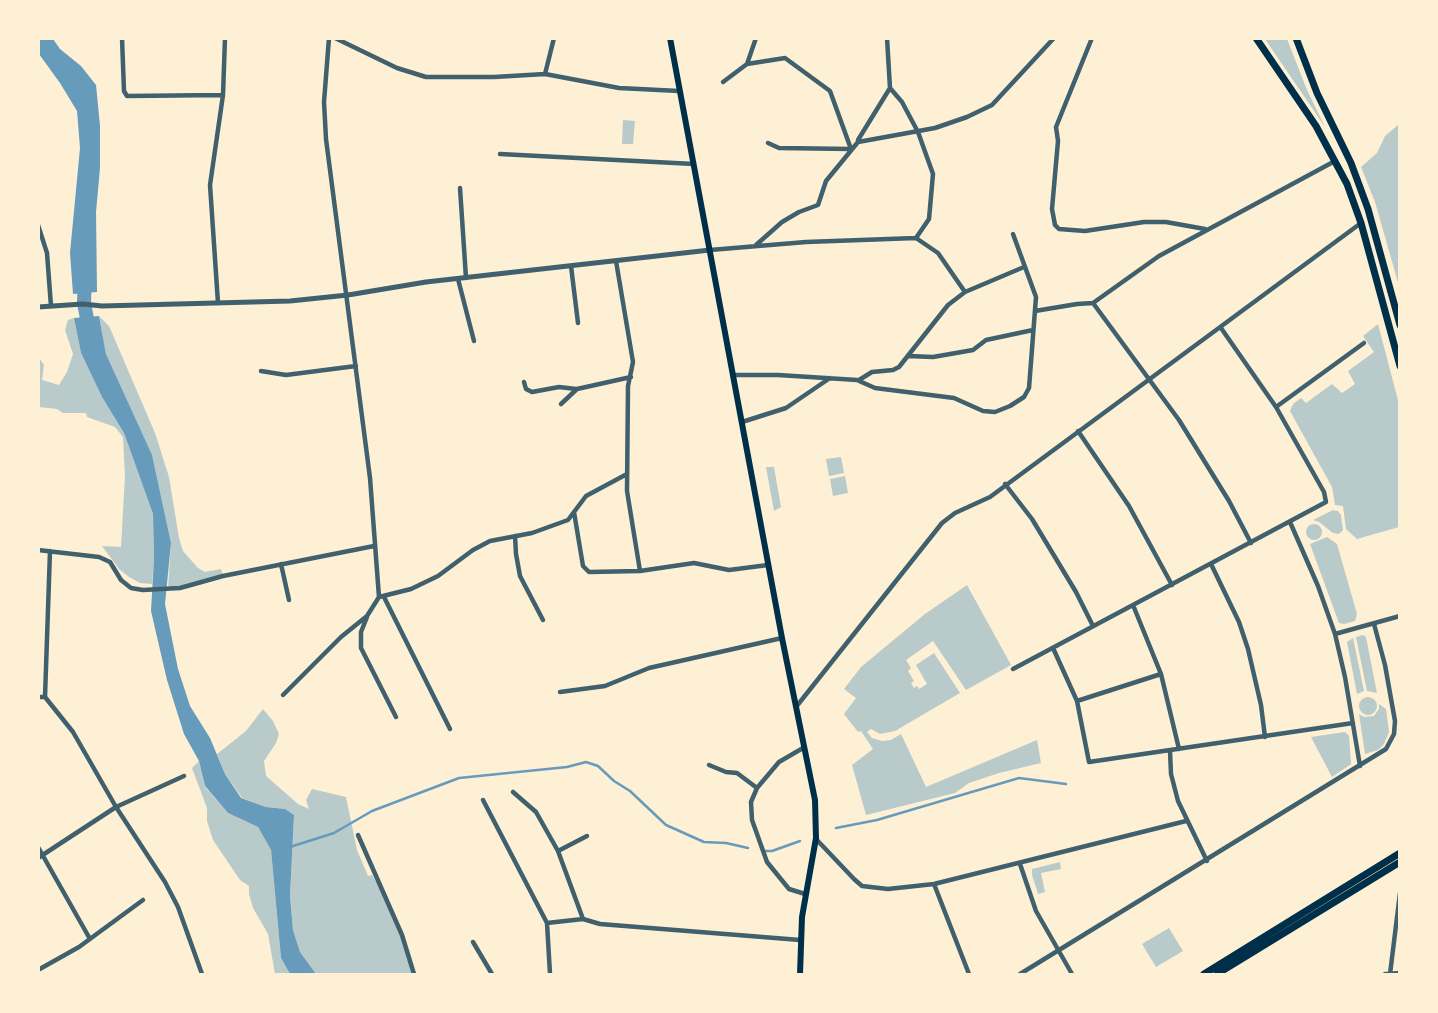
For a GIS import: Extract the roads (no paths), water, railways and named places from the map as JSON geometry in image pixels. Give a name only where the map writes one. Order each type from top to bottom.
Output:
[{"type":"main road","points":[[670,38],[795,707],[816,800],[816,838],[805,894],[800,940],[800,975]]},
{"type":"main road","points":[[1255,38],[1316,126],[1335,161],[1361,223],[1399,366]]},
{"type":"main road","points":[[1296,38],[1317,93],[1351,163],[1368,209],[1399,325]]},
{"type":"main road","points":[[1204,975],[1399,853]]},
{"type":"main road","points":[[1217,975],[1399,862]]},
{"type":"street","points":[[122,38],[124,91],[127,96],[223,94]]},
{"type":"street","points":[[218,303],[210,185],[223,94],[225,38]]},
{"type":"street","points":[[329,38],[324,102],[326,139],[348,295],[370,478],[374,546],[382,597],[450,729]]},
{"type":"street","points":[[335,38],[417,76],[494,78],[545,74],[619,88],[680,91]]},
{"type":"street","points":[[545,74],[554,38]]},
{"type":"street","points":[[747,64],[756,38]]},
{"type":"street","points":[[756,245],[782,222],[818,205],[826,181],[858,142],[890,89],[887,38]]},
{"type":"street","points":[[858,142],[879,136],[918,132],[967,117],[992,105],[1054,38]]},
{"type":"street","points":[[1092,38],[1056,127],[1058,141],[1052,209],[1055,225],[1059,229],[1085,231],[1144,222],[1166,222],[1206,229]]},
{"type":"street","points":[[723,82],[747,64],[785,58],[830,91],[851,149]]},
{"type":"street","points":[[890,89],[902,102],[929,158],[934,188],[929,219],[916,238]]},
{"type":"street","points":[[768,143],[779,148],[851,149]]},
{"type":"street","points":[[500,154],[694,164]]},
{"type":"street","points":[[1035,311],[1093,303],[1159,256],[1335,161]]},
{"type":"street","points":[[460,188],[466,278]]},
{"type":"street","points":[[795,707],[942,523],[955,513],[990,497],[1361,223]]},
{"type":"street","points":[[38,225],[47,253],[51,306]]},
{"type":"street","points":[[733,375],[778,375],[859,381],[876,388],[954,398],[976,410],[995,412],[1010,406],[1027,393],[1035,311],[1034,290],[1013,233]]},
{"type":"street","points":[[38,307],[72,304],[102,306],[218,303],[348,295],[466,278],[756,245],[916,238],[938,253],[965,292]]},
{"type":"street","points":[[616,261],[633,362],[628,386],[627,491],[640,571]]},
{"type":"street","points":[[571,266],[578,323]]},
{"type":"street","points":[[859,381],[872,372],[899,367],[948,304],[965,292],[1024,267]]},
{"type":"street","points":[[458,279],[474,341]]},
{"type":"street","points":[[1093,303],[1150,379],[1205,461],[1251,543]]},
{"type":"street","points":[[1013,669],[1326,502],[1324,492],[1276,407],[1221,328]]},
{"type":"street","points":[[907,356],[933,357],[973,350],[986,340],[1033,330]]},
{"type":"street","points":[[1276,407],[1364,343]]},
{"type":"street","points":[[261,371],[286,375],[356,366]]},
{"type":"street","points":[[524,382],[526,389],[532,392],[559,387],[577,389],[631,377]]},
{"type":"street","points":[[742,422],[786,408],[830,378]]},
{"type":"street","points":[[561,404],[577,389]]},
{"type":"street","points":[[1078,431],[1129,506],[1172,585]]},
{"type":"street","points":[[283,695],[341,637],[367,616],[382,597],[411,589],[438,576],[490,541],[532,533],[568,520],[586,496],[627,474]]},
{"type":"street","points":[[1005,484],[1032,519],[1093,626]]},
{"type":"street","points":[[574,511],[583,566],[589,572],[640,571],[694,563],[729,570],[768,565]]},
{"type":"street","points":[[1290,522],[1314,573],[1335,634],[1360,766]]},
{"type":"street","points":[[515,536],[520,576],[543,620]]},
{"type":"street","points":[[38,550],[99,557],[110,562],[121,580],[131,588],[143,590],[180,588],[374,546]]},
{"type":"street","points":[[50,551],[42,697],[73,732],[116,807],[165,881],[178,907],[202,975]]},
{"type":"street","points":[[281,564],[289,600]]},
{"type":"street","points":[[1211,564],[1248,649],[1265,737]]},
{"type":"street","points":[[1133,605],[1161,674],[1179,749]]},
{"type":"street","points":[[367,616],[361,632],[362,648],[366,661],[396,717]]},
{"type":"street","points":[[1335,634],[1399,616]]},
{"type":"street","points":[[1020,975],[1386,749],[1394,734],[1395,721],[1374,624]]},
{"type":"street","points":[[560,692],[605,686],[649,668],[782,638]]},
{"type":"street","points":[[1053,648],[1077,701],[1089,762],[1353,723]]},
{"type":"street","points":[[1077,701],[1161,674]]},
{"type":"street","points":[[803,748],[779,762],[757,788],[751,802],[752,820],[762,854],[789,889],[805,894]]},
{"type":"street","points":[[1170,750],[1174,783],[1186,821],[1207,861]]},
{"type":"street","points":[[709,765],[726,772],[737,772],[757,788]]},
{"type":"street","points":[[41,857],[116,807],[184,776]]},
{"type":"street","points":[[513,792],[536,812],[558,852],[583,919]]},
{"type":"street","points":[[483,800],[547,923],[550,975]]},
{"type":"street","points":[[816,838],[862,886],[888,889],[934,884],[1186,821]]},
{"type":"street","points":[[358,835],[402,935],[414,975]]},
{"type":"street","points":[[558,852],[587,836]]},
{"type":"street","points":[[38,847],[41,857],[90,939]]},
{"type":"street","points":[[1020,864],[1036,911],[1072,975]]},
{"type":"street","points":[[934,884],[969,975]]},
{"type":"street","points":[[1399,893],[1389,974],[1399,973]]},
{"type":"street","points":[[38,970],[90,939],[143,900]]},
{"type":"street","points":[[547,923],[583,919],[600,924],[800,940]]},
{"type":"street","points":[[473,943],[492,975]]},
{"type":"water","points":[[39,38],[53,39],[96,85],[100,126],[96,212],[97,292],[73,294],[70,253],[80,148],[77,111],[39,54]]},
{"type":"water","points":[[99,316],[106,354],[152,455],[171,543],[165,604],[178,669],[190,706],[210,738],[225,774],[241,798],[266,807],[285,809],[294,815],[290,896],[293,930],[300,952],[316,974],[290,974],[281,958],[271,850],[258,827],[228,813],[205,786],[199,761],[184,734],[167,680],[151,611],[153,514],[124,433],[102,397],[81,353],[74,318]]},
{"type":"waterway","points":[[85,274],[84,303],[90,334]]},
{"type":"waterway","points":[[290,847],[334,833],[372,811],[459,778],[567,767],[586,762],[598,766],[630,791],[666,825],[704,842],[748,848]]},
{"type":"waterway","points":[[836,828],[877,820],[1019,778],[1066,784]]},
{"type":"waterway","points":[[764,851],[772,851],[800,841]]}]
